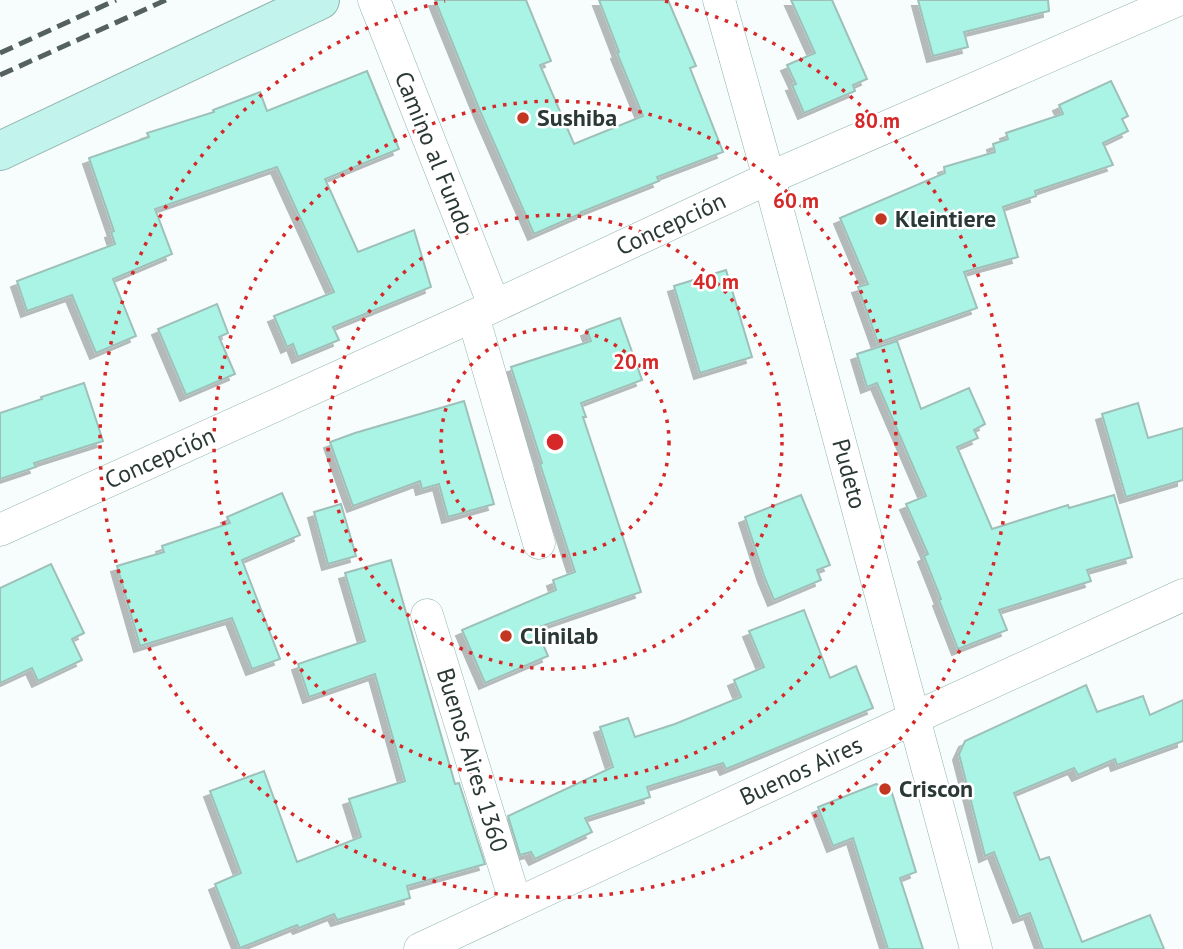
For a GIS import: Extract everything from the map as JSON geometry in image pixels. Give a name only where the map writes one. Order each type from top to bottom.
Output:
[{"type":"street","points":[[0,151],[320,0]]},
{"type":"street","name":"Camino al Fundo","points":[[374,0],[484,311]]},
{"type":"street","name":"Pudeto","points":[[719,0],[976,949]]},
{"type":"street","name":"Concepción","points":[[0,530],[484,311],[769,178],[1178,0]]},
{"type":"street","points":[[484,311],[539,543]]},
{"type":"street","name":"Buenos Aires","points":[[420,949],[1183,595]]},
{"type":"street","name":"Buenos Aires 1360","points":[[426,615],[516,904]]},
{"type":"building","points":[[435,0],[526,0],[551,61],[540,65],[574,144],[643,116],[599,0],[668,0],[696,66],[690,68],[723,152],[657,177],[659,181],[534,234]]},
{"type":"building","points":[[791,0],[832,0],[867,79],[853,85],[855,91],[804,113],[792,85],[796,84],[787,65],[815,53]]},
{"type":"building","points":[[918,0],[1048,0],[1049,11],[964,32],[968,47],[933,56]]},
{"type":"building","points":[[367,71],[399,149],[325,179],[358,252],[414,230],[431,287],[333,327],[339,340],[298,357],[293,344],[287,347],[274,316],[334,292],[277,167],[155,209],[172,254],[113,279],[136,336],[96,353],[72,295],[27,311],[17,281],[115,244],[111,232],[114,231],[89,158],[149,137],[147,133],[214,112],[213,110],[260,92],[267,111]]},
{"type":"building","points":[[1111,81],[1128,116],[1122,119],[1128,131],[1103,143],[1113,165],[1035,191],[1036,196],[1003,207],[1018,257],[964,272],[977,308],[878,343],[858,287],[868,284],[840,218],[945,173],[944,167],[995,152],[993,144],[1008,139],[1006,133],[1063,114],[1059,105]]},
{"type":"building","points":[[726,270],[752,357],[700,373],[674,286]]},
{"type":"building","points":[[217,304],[228,333],[219,337],[235,374],[186,395],[158,329]]},
{"type":"building","points":[[620,318],[642,380],[581,403],[586,417],[583,417],[641,592],[536,628],[548,656],[485,683],[462,630],[556,590],[553,580],[575,572],[511,367],[591,341],[587,330]]},
{"type":"building","points":[[897,341],[921,409],[969,388],[985,424],[974,430],[978,438],[957,447],[992,529],[1068,505],[1069,508],[1114,495],[1132,557],[1087,570],[1091,581],[999,610],[1007,630],[958,649],[924,556],[928,554],[906,504],[926,496],[877,383],[867,387],[857,354]]},
{"type":"building","points":[[84,383],[103,441],[34,463],[36,467],[0,479],[0,413]]},
{"type":"building","points":[[464,401],[494,504],[448,517],[439,484],[422,489],[420,481],[353,506],[330,442]]},
{"type":"building","points":[[1138,403],[1148,438],[1183,428],[1183,480],[1126,497],[1102,414]]},
{"type":"building","points":[[282,493],[300,535],[242,560],[280,659],[252,669],[232,618],[140,646],[117,566],[164,552],[162,546],[230,523],[227,517]]},
{"type":"building","points":[[801,495],[830,565],[817,570],[821,580],[774,600],[745,517]]},
{"type":"building","points":[[341,504],[356,556],[328,564],[314,512]]},
{"type":"building","points":[[391,560],[455,784],[459,783],[485,864],[407,886],[410,898],[337,920],[334,914],[299,928],[297,925],[240,948],[215,884],[241,873],[210,791],[264,771],[297,862],[361,837],[349,799],[405,781],[375,674],[309,697],[298,664],[365,641],[345,573]]},
{"type":"building","points":[[51,564],[84,633],[72,639],[82,660],[38,681],[32,668],[0,683],[0,588]]},
{"type":"building","points":[[804,610],[830,678],[856,666],[873,708],[726,769],[723,763],[647,787],[650,797],[585,818],[592,832],[535,859],[531,852],[520,855],[508,816],[613,767],[600,727],[628,718],[635,737],[741,697],[734,680],[764,667],[749,631]]},
{"type":"building","points":[[1086,685],[1097,712],[1143,696],[1150,715],[1183,700],[1183,741],[1117,765],[1115,759],[1078,775],[1074,768],[1014,793],[1040,860],[1049,857],[1082,942],[1150,915],[1164,949],[1043,949],[1030,913],[1019,917],[994,852],[985,856],[959,754],[965,741]]},
{"type":"building","points":[[876,784],[891,790],[916,872],[900,878],[923,949],[888,949],[853,838],[833,846],[818,807]]},
{"type":"railway","points":[[0,53],[116,0]]},
{"type":"railway","points":[[0,75],[166,0]]},
{"type":"place","name":"Sushiba","points":[[523,118]]},
{"type":"place","name":"Kleintiere","points":[[881,219]]},
{"type":"place","name":"Clinilab","points":[[506,636]]},
{"type":"place","name":"Criscon","points":[[885,789]]}]
